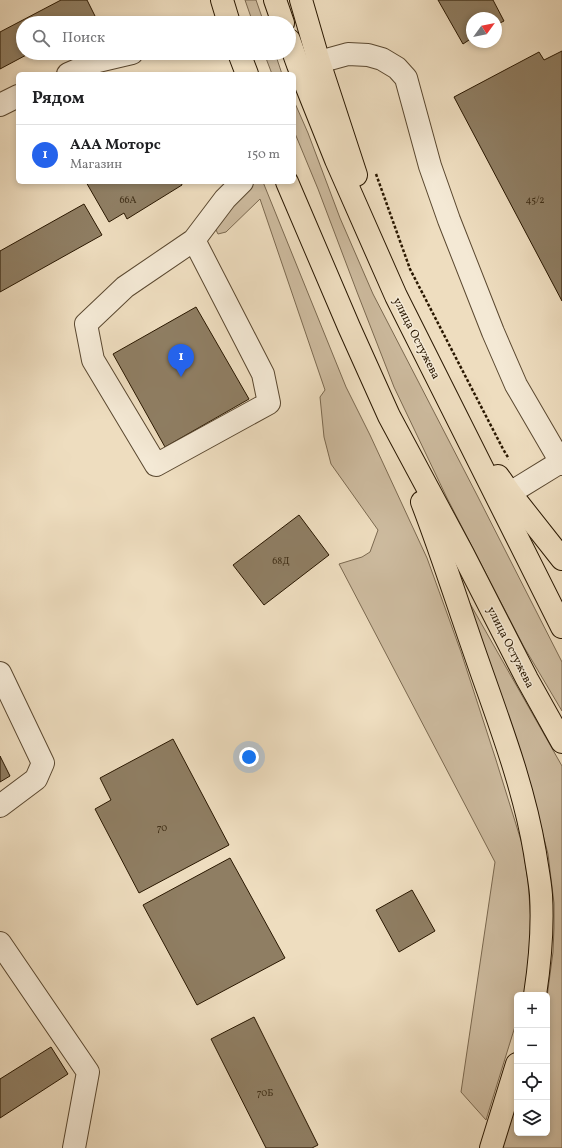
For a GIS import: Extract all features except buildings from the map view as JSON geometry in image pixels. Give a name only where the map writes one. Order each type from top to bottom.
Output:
[{"type":"main road","points":[[222,0],[225,16]]},
{"type":"main road","points":[[275,0],[281,16]]},
{"type":"main road","points":[[300,0],[396,296]]},
{"type":"main road","name":"улица Остужева","points":[[296,59],[336,160],[396,296],[562,627]]},
{"type":"main road","points":[[242,60],[246,72]]},
{"type":"main road","name":"улица Остужева","points":[[288,184],[389,416],[460,547],[527,679],[562,742]]},
{"type":"main road","points":[[389,416],[432,530],[505,740],[528,817],[541,894],[541,946],[535,992]]},
{"type":"main road","points":[[460,423],[510,493],[562,559]]},
{"type":"main road","points":[[491,1148],[514,1074]]},
{"type":"lane","points":[[319,62],[348,54],[368,55],[382,59],[397,68],[406,78],[430,166],[449,220],[493,332],[516,384],[561,462],[510,493]]},
{"type":"lane","points":[[73,72],[102,60]]},
{"type":"lane","points":[[0,104],[16,97]]},
{"type":"lane","points":[[194,240],[263,374],[269,403],[156,465],[94,360],[86,324],[125,287],[194,240],[225,199],[240,184]]},
{"type":"lane","points":[[0,673],[43,763],[36,779],[0,806]]},
{"type":"lane","points":[[0,944],[88,1072],[74,1148]]},
{"type":"path","points":[[374,169],[410,269],[510,460]]},
{"type":"shaded area","points":[[245,0],[256,0],[262,16],[251,16]]},
{"type":"shaded area","points":[[267,60],[277,60],[281,72],[271,72]]},
{"type":"shaded area","points":[[296,106],[340,218],[373,294],[562,662],[562,711],[524,647],[447,498],[394,387],[296,136]]},
{"type":"shaded area","points":[[252,184],[264,184],[346,387],[427,558],[461,652],[523,847],[528,882],[531,921],[528,970],[524,992],[514,992],[514,1030],[486,1120],[461,1092],[495,862],[339,564],[362,557],[370,552],[378,530],[331,464],[324,437],[320,397],[325,390],[260,199],[226,232],[218,234],[216,230],[217,225]]},
{"type":"shaded area","points":[[468,600],[562,766],[562,1148],[502,1148],[514,1108],[514,1136],[550,1136],[550,992],[548,992],[553,952],[554,903],[548,854],[529,781]]},
{"type":"place","name":"ААА Моторс","points":[[181,377]]}]
